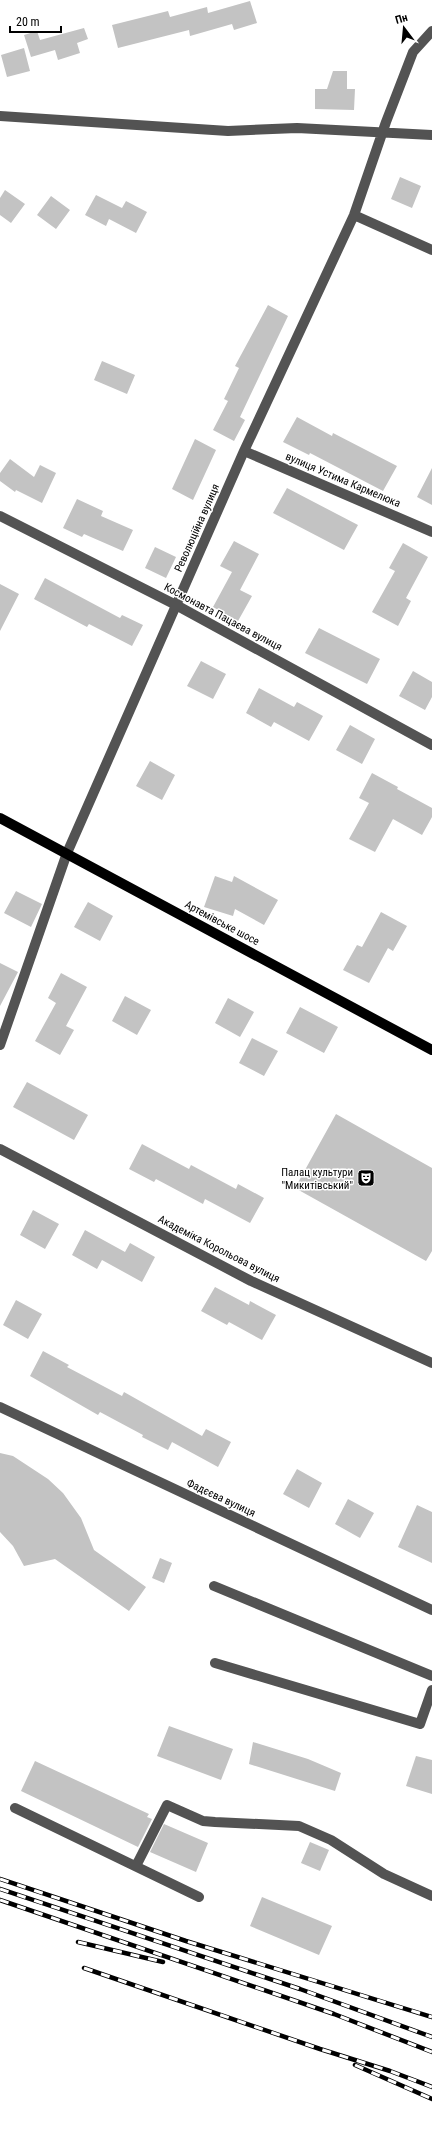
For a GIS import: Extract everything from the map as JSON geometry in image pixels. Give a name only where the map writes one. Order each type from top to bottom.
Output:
[{"type":"main road","name":"Артемівське шосе","points":[[0,818],[432,1050]]},
{"type":"street","name":"Революційна вулиця","points":[[0,1045],[67,853],[244,451],[354,215],[382,132],[413,52],[432,31]]},
{"type":"street","points":[[0,116],[228,131],[297,128],[432,135]]},
{"type":"street","points":[[354,215],[432,250]]},
{"type":"street","name":"вулиця Устима Кармелюка","points":[[244,451],[432,532]]},
{"type":"street","name":"Космонавта Пацаєва вулиця","points":[[0,516],[176,605],[432,745]]},
{"type":"street","name":"Академіка Корольова вулиця","points":[[0,1149],[251,1281],[432,1363]]},
{"type":"street","name":"Фадєєва вулиця","points":[[0,1407],[432,1610]]},
{"type":"street","points":[[214,1586],[432,1676]]},
{"type":"street","points":[[215,1663],[420,1724],[431,1694]]},
{"type":"street","points":[[136,1866],[167,1804],[209,1822],[299,1826],[331,1840],[384,1874],[432,1896]]},
{"type":"street","points":[[15,1808],[199,1896]]},
{"type":"building","points":[[250,1],[257,23],[234,30],[232,24],[190,36],[189,30],[118,48],[112,25],[168,11],[170,17],[207,7],[208,13]]},
{"type":"building","points":[[84,28],[88,39],[77,43],[80,53],[58,60],[55,50],[31,57],[24,35],[37,31],[40,40]]},
{"type":"building","points":[[24,48],[30,71],[7,77],[1,55]]},
{"type":"building","points":[[333,71],[347,71],[347,89],[355,89],[354,110],[315,109],[315,89],[327,89]]},
{"type":"building","points":[[400,177],[421,186],[412,208],[391,199]]},
{"type":"building","points":[[5,190],[25,204],[11,223],[0,215],[0,198]]},
{"type":"building","points":[[96,195],[122,208],[126,201],[147,212],[136,233],[109,219],[106,226],[85,215]]},
{"type":"building","points":[[51,196],[70,210],[56,229],[37,215]]},
{"type":"building","points":[[268,305],[288,316],[240,417],[245,420],[234,441],[213,430],[228,401],[224,399],[239,368],[235,366]]},
{"type":"building","points":[[102,361],[135,375],[127,394],[94,380]]},
{"type":"building","points":[[297,417],[332,436],[333,433],[397,466],[383,491],[310,453],[309,455],[283,442]]},
{"type":"building","points":[[195,439],[216,450],[193,500],[172,489]]},
{"type":"building","points":[[10,459],[34,477],[40,465],[56,473],[42,503],[16,490],[15,492],[0,481],[0,473]]},
{"type":"building","points":[[432,468],[432,505],[417,497]]},
{"type":"building","points":[[287,488],[358,525],[344,550],[273,513]]},
{"type":"building","points":[[77,499],[103,511],[101,516],[133,530],[123,551],[84,534],[82,537],[63,528]]},
{"type":"building","points":[[234,541],[259,554],[240,590],[252,596],[238,621],[213,607],[232,572],[220,566]]},
{"type":"building","points":[[403,543],[428,557],[406,598],[411,601],[398,626],[372,612],[395,571],[389,568]]},
{"type":"building","points":[[155,547],[176,557],[166,578],[145,568]]},
{"type":"building","points":[[45,578],[120,618],[122,615],[143,625],[132,646],[89,624],[87,627],[34,599]]},
{"type":"building","points":[[0,584],[19,594],[0,631]]},
{"type":"building","points":[[319,628],[380,659],[367,684],[305,653]]},
{"type":"building","points":[[201,661],[226,674],[213,699],[187,686]]},
{"type":"building","points":[[413,671],[432,682],[432,697],[425,710],[399,696]]},
{"type":"building","points":[[259,688],[294,707],[297,702],[323,716],[309,741],[274,722],[271,727],[246,713]]},
{"type":"building","points":[[350,725],[375,739],[362,764],[336,750]]},
{"type":"building","points":[[150,761],[175,775],[162,800],[136,786]]},
{"type":"building","points":[[372,773],[398,787],[397,789],[432,808],[432,817],[422,835],[393,819],[375,852],[349,839],[369,803],[359,798]]},
{"type":"building","points":[[215,876],[232,882],[234,876],[278,900],[264,925],[235,909],[233,916],[204,907]]},
{"type":"building","points":[[16,891],[42,904],[31,927],[4,913]]},
{"type":"building","points":[[88,902],[113,916],[100,941],[74,927]]},
{"type":"building","points":[[381,912],[407,926],[393,951],[388,948],[369,983],[343,970],[357,945],[362,947]]},
{"type":"building","points":[[0,963],[18,972],[0,1006]]},
{"type":"building","points":[[61,973],[87,987],[66,1026],[74,1030],[60,1055],[35,1041],[56,1003],[48,998]]},
{"type":"building","points":[[125,996],[151,1010],[137,1035],[112,1021]]},
{"type":"building","points":[[228,998],[254,1012],[240,1037],[215,1023]]},
{"type":"building","points":[[300,1007],[338,1027],[324,1053],[286,1033]]},
{"type":"building","points":[[252,1038],[278,1051],[264,1076],[239,1063]]},
{"type":"building","points":[[27,1082],[88,1115],[74,1140],[13,1107]]},
{"type":"building","name":"Палац культури \"Микитівський\"","points":[[336,1114],[432,1168],[432,1251],[426,1261],[295,1188]]},
{"type":"building","points":[[142,1144],[189,1169],[191,1165],[236,1189],[238,1184],[264,1198],[250,1223],[205,1199],[203,1204],[156,1179],[154,1182],[129,1169]]},
{"type":"building","points":[[33,1210],[59,1224],[45,1249],[20,1235]]},
{"type":"building","points":[[85,1230],[125,1252],[130,1243],[155,1257],[142,1282],[102,1260],[97,1269],[72,1255]]},
{"type":"building","points":[[215,1287],[249,1305],[250,1301],[276,1315],[262,1340],[229,1322],[227,1325],[201,1311]]},
{"type":"building","points":[[16,1300],[42,1314],[28,1339],[3,1325]]},
{"type":"building","points":[[43,1351],[69,1365],[67,1367],[122,1396],[124,1392],[202,1436],[206,1429],[231,1442],[218,1467],[172,1442],[168,1450],[142,1437],[143,1435],[100,1412],[98,1415],[30,1376]]},
{"type":"building","points":[[0,1453],[13,1456],[48,1479],[63,1493],[81,1518],[94,1550],[146,1587],[129,1611],[55,1559],[24,1566],[13,1546],[0,1532]]},
{"type":"building","points":[[297,1469],[322,1483],[309,1508],[283,1494]]},
{"type":"building","points":[[348,1499],[374,1513],[360,1538],[335,1524]]},
{"type":"building","points":[[417,1505],[432,1512],[432,1563],[398,1547]]},
{"type":"building","points":[[160,1558],[172,1563],[164,1583],[152,1578]]},
{"type":"building","points":[[169,1726],[233,1749],[221,1780],[157,1756]]},
{"type":"building","points":[[253,1742],[308,1759],[341,1773],[335,1791],[249,1764]]},
{"type":"building","points":[[416,1756],[432,1760],[432,1794],[406,1786]]},
{"type":"building","points":[[35,1761],[149,1814],[147,1817],[152,1819],[138,1847],[21,1791]]},
{"type":"building","points":[[164,1824],[208,1843],[196,1872],[150,1852]]},
{"type":"building","points":[[310,1842],[329,1850],[320,1871],[301,1863]]},
{"type":"building","points":[[262,1897],[332,1926],[319,1955],[250,1926]]},
{"type":"railway","points":[[0,1879],[186,1941],[432,2017]]},
{"type":"railway","points":[[0,1889],[300,1989],[432,2037]]},
{"type":"railway","points":[[0,1900],[334,2014],[432,2052]]},
{"type":"railway","points":[[78,1942],[163,1962]]},
{"type":"railway","points":[[84,1968],[320,2049],[390,2071],[432,2087]]},
{"type":"railway","points":[[355,2065],[432,2099]]},
{"type":"place","name":"Палац культури \"Микитівський\"","points":[[366,1178]]}]
